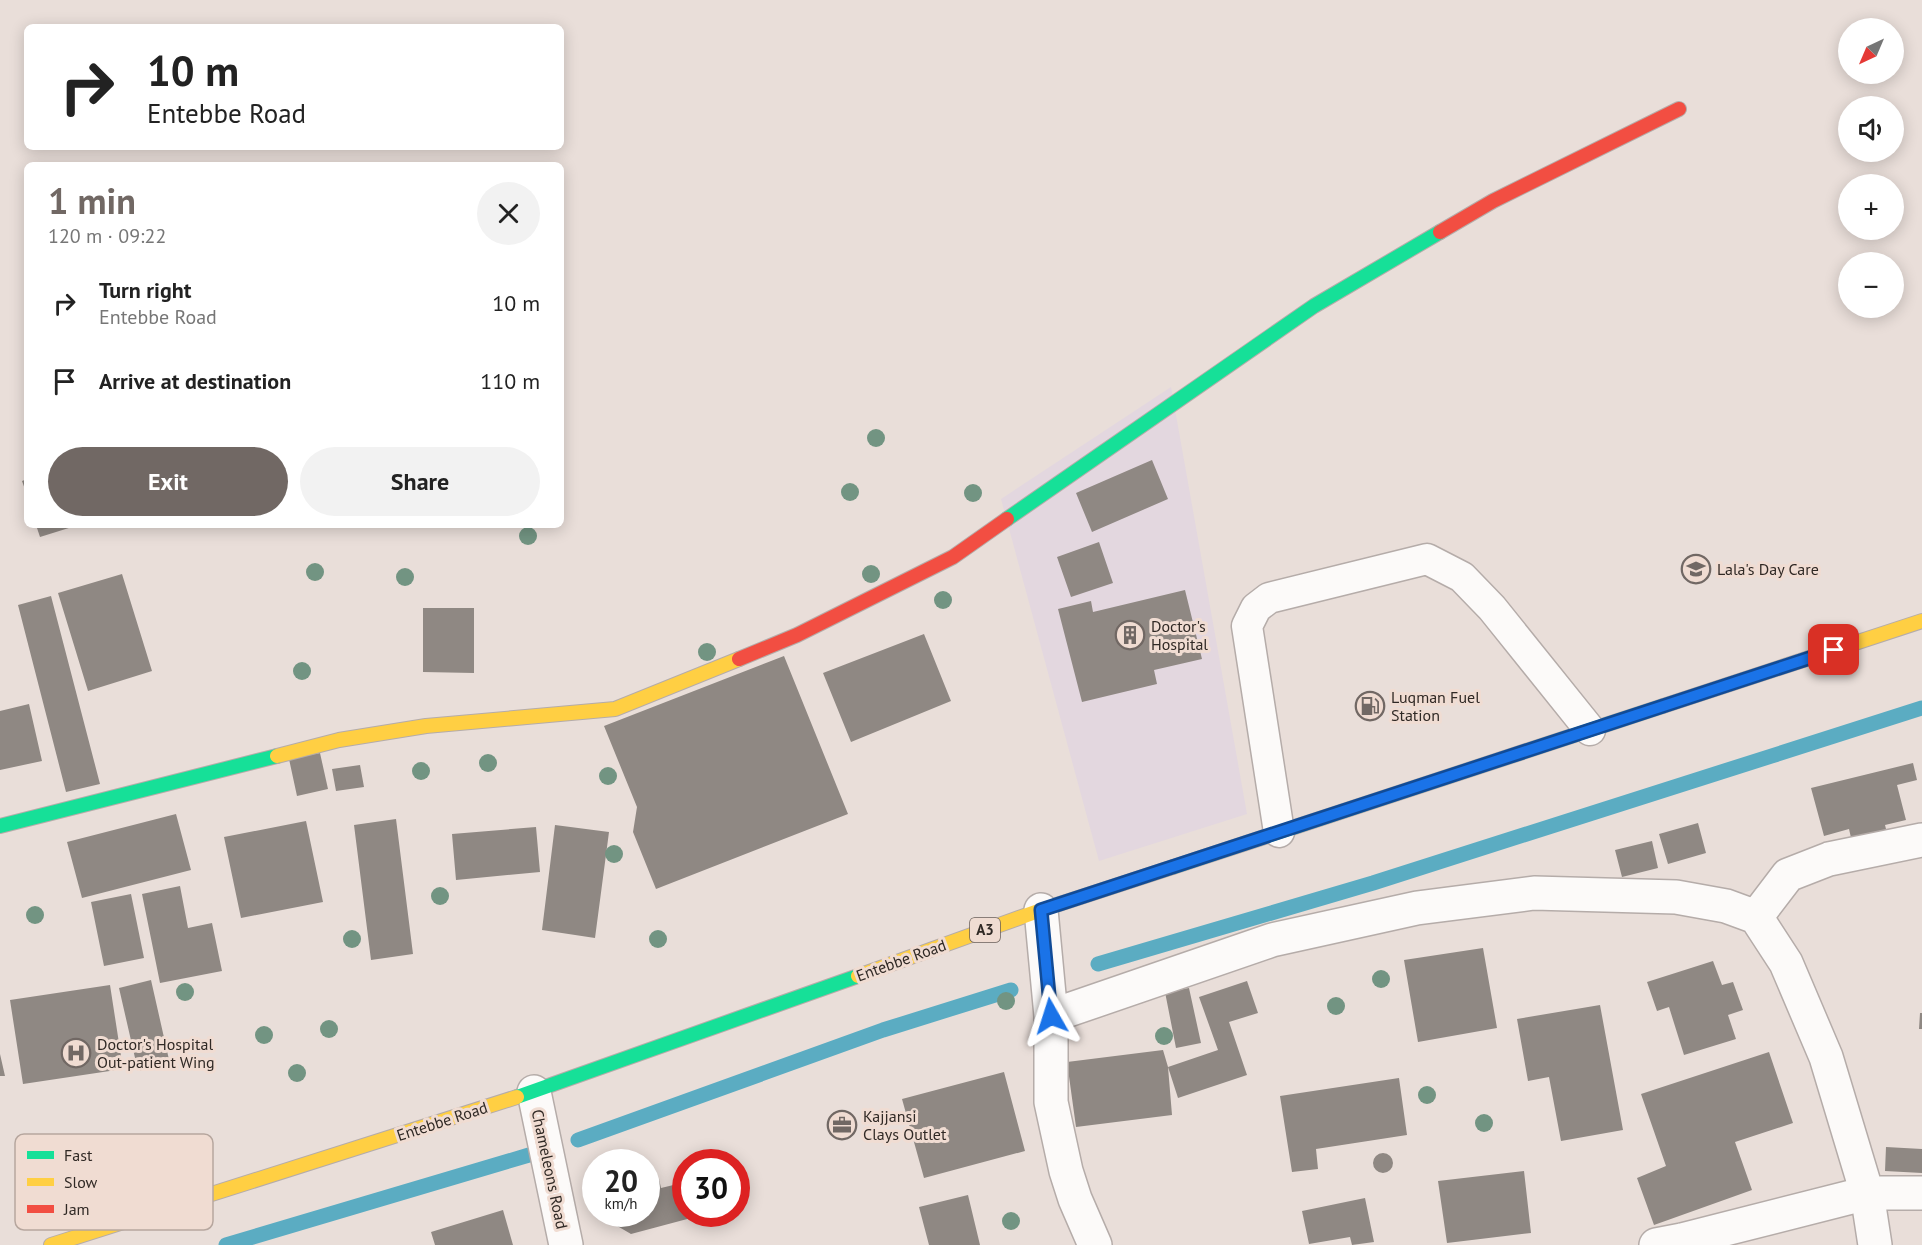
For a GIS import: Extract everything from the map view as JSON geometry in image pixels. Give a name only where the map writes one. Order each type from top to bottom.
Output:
[{"type":"main road","points":[[0,826],[339,740],[426,726],[615,709],[797,635],[953,557],[1314,306],[1493,201],[1679,109]]},
{"type":"main road","name":"Entebbe Road","points":[[213,1194],[534,1092],[1041,910],[1922,621]]},
{"type":"main road","name":"Entebbe Road","points":[[51,1245],[98,1230]]},
{"type":"street","points":[[1756,917],[1788,875],[1829,859],[1922,840]]},
{"type":"street","points":[[1051,1016],[1272,940],[1417,908],[1534,893],[1676,897],[1726,906],[1756,917],[1786,963],[1826,1058],[1867,1193],[1875,1245]]},
{"type":"street","points":[[1041,910],[1051,1016],[1051,1102],[1069,1180],[1095,1245]]},
{"type":"street","name":"Chameleons Road","points":[[534,1092],[566,1245]]},
{"type":"street","points":[[1656,1245],[1867,1193],[1922,1193]]},
{"type":"lane","points":[[1279,832],[1247,626],[1256,608],[1269,598],[1427,559],[1462,577],[1477,592],[1590,729]]},
{"type":"shaded area","points":[[1171,387],[1247,814],[1099,861],[1001,499]]},
{"type":"building","points":[[1152,460],[1168,499],[1092,532],[1076,493]]},
{"type":"building","points":[[37,528],[69,528],[40,537]]},
{"type":"building","points":[[1099,542],[1113,583],[1071,597],[1057,557]]},
{"type":"building","points":[[122,574],[152,671],[88,691],[58,593]]},
{"type":"building","name":"Doctor's Hospital","points":[[1185,590],[1202,659],[1154,670],[1157,684],[1082,702],[1058,609],[1091,601],[1093,612]]},
{"type":"building","points":[[51,596],[100,784],[66,792],[18,605]]},
{"type":"building","points":[[423,608],[474,608],[474,673],[423,672]]},
{"type":"building","points":[[924,634],[951,701],[851,742],[823,673]]},
{"type":"building","points":[[784,656],[848,814],[656,889],[633,832],[637,807],[604,726]]},
{"type":"building","points":[[29,704],[42,761],[0,770],[0,711]]},
{"type":"building","points":[[320,753],[328,789],[297,796],[289,759]]},
{"type":"building","points":[[1913,763],[1917,780],[1897,785],[1906,820],[1885,825],[1887,833],[1852,842],[1849,829],[1824,836],[1811,788]]},
{"type":"building","points":[[360,765],[364,787],[336,791],[332,769]]},
{"type":"building","points":[[176,814],[191,870],[82,898],[67,842]]},
{"type":"building","points":[[396,819],[413,954],[371,960],[354,825]]},
{"type":"building","points":[[306,821],[323,902],[241,918],[224,837]]},
{"type":"building","points":[[1698,823],[1706,853],[1668,864],[1659,834]]},
{"type":"building","points":[[555,825],[609,832],[595,938],[542,930]]},
{"type":"building","points":[[536,827],[540,872],[456,880],[452,834]]},
{"type":"building","points":[[1652,841],[1658,868],[1622,877],[1615,850]]},
{"type":"building","points":[[180,886],[188,928],[212,923],[222,971],[160,983],[142,894]]},
{"type":"building","points":[[131,894],[144,958],[104,966],[91,902]]},
{"type":"building","points":[[1483,948],[1497,1028],[1418,1042],[1404,960]]},
{"type":"building","points":[[1713,961],[1722,985],[1733,982],[1743,1010],[1728,1015],[1736,1039],[1684,1055],[1669,1007],[1657,1011],[1647,982]]},
{"type":"building","points":[[151,980],[170,1064],[138,1071],[119,988]]},
{"type":"building","points":[[1247,981],[1258,1013],[1229,1022],[1247,1075],[1178,1098],[1168,1067],[1218,1050],[1199,997]]},
{"type":"building","points":[[110,985],[123,1069],[23,1084],[10,1000]]},
{"type":"building","points":[[1189,988],[1201,1043],[1176,1048],[1165,992]]},
{"type":"building","points":[[1600,1005],[1623,1130],[1561,1141],[1549,1077],[1528,1081],[1517,1019]]},
{"type":"building","points":[[1920,1013],[1922,1013],[1922,1029],[1919,1029]]},
{"type":"building","points":[[1163,1050],[1168,1067],[1172,1115],[1076,1127],[1067,1062]]},
{"type":"building","points":[[1769,1052],[1793,1123],[1735,1142],[1752,1190],[1654,1225],[1637,1178],[1666,1166],[1641,1094]]},
{"type":"building","points":[[0,1054],[5,1076],[0,1076]]},
{"type":"building","points":[[1004,1072],[1025,1151],[924,1178],[902,1099]]},
{"type":"building","points":[[1399,1078],[1407,1135],[1316,1149],[1318,1169],[1292,1172],[1280,1096]]},
{"type":"building","points":[[1886,1147],[1922,1149],[1922,1173],[1885,1171]]},
{"type":"building","points":[[1383,1153],[1390,1156],[1393,1163],[1390,1170],[1383,1173],[1376,1170],[1373,1163],[1376,1156]]},
{"type":"building","points":[[1524,1171],[1531,1233],[1447,1243],[1438,1181]]},
{"type":"building","points":[[660,1184],[661,1188],[672,1185],[672,1223],[660,1226]]},
{"type":"building","points":[[968,1195],[980,1245],[929,1245],[919,1207]]},
{"type":"building","points":[[1365,1198],[1374,1242],[1352,1245],[1350,1237],[1309,1244],[1302,1211]]},
{"type":"building","points":[[503,1210],[513,1245],[435,1245],[431,1232]]},
{"type":"building","points":[[619,1227],[657,1227],[631,1234]]},
{"type":"waterway","points":[[1098,964],[1373,883],[1922,708]]},
{"type":"waterway","points":[[578,1140],[883,1030],[1011,990]]},
{"type":"waterway","points":[[226,1245],[529,1155]]},
{"type":"traffic: fast","points":[[1007,519],[1314,306],[1440,232]]},
{"type":"traffic: fast","points":[[1173,867],[1663,706]]},
{"type":"traffic: fast","points":[[0,826],[277,756]]},
{"type":"traffic: fast","points":[[517,1097],[858,976]]},
{"type":"traffic: slow","points":[[1663,706],[1922,621]]},
{"type":"traffic: slow","points":[[277,756],[339,740],[426,726],[615,709],[739,659]]},
{"type":"traffic: slow","points":[[858,976],[1041,910],[1173,867]]},
{"type":"traffic: slow","points":[[213,1194],[517,1097]]},
{"type":"traffic: slow","points":[[51,1245],[98,1230]]},
{"type":"traffic: jam","points":[[1440,232],[1493,201],[1679,109]]},
{"type":"traffic: jam","points":[[739,659],[797,635],[953,557],[1007,519]]},
{"type":"place","name":"Lala's Day Care","points":[[1696,569]]},
{"type":"place","name":"Doctor's Hospital","points":[[1130,635]]},
{"type":"place","name":"Luqman Fuel Station","points":[[1370,706]]},
{"type":"place","name":"Doctor's Hospital Out-patient Wing","points":[[76,1053]]},
{"type":"place","name":"Kajjansi Clays Outlet","points":[[842,1125]]},
{"type":"route","points":[[1051,1016],[1041,910],[1834,650]]}]
